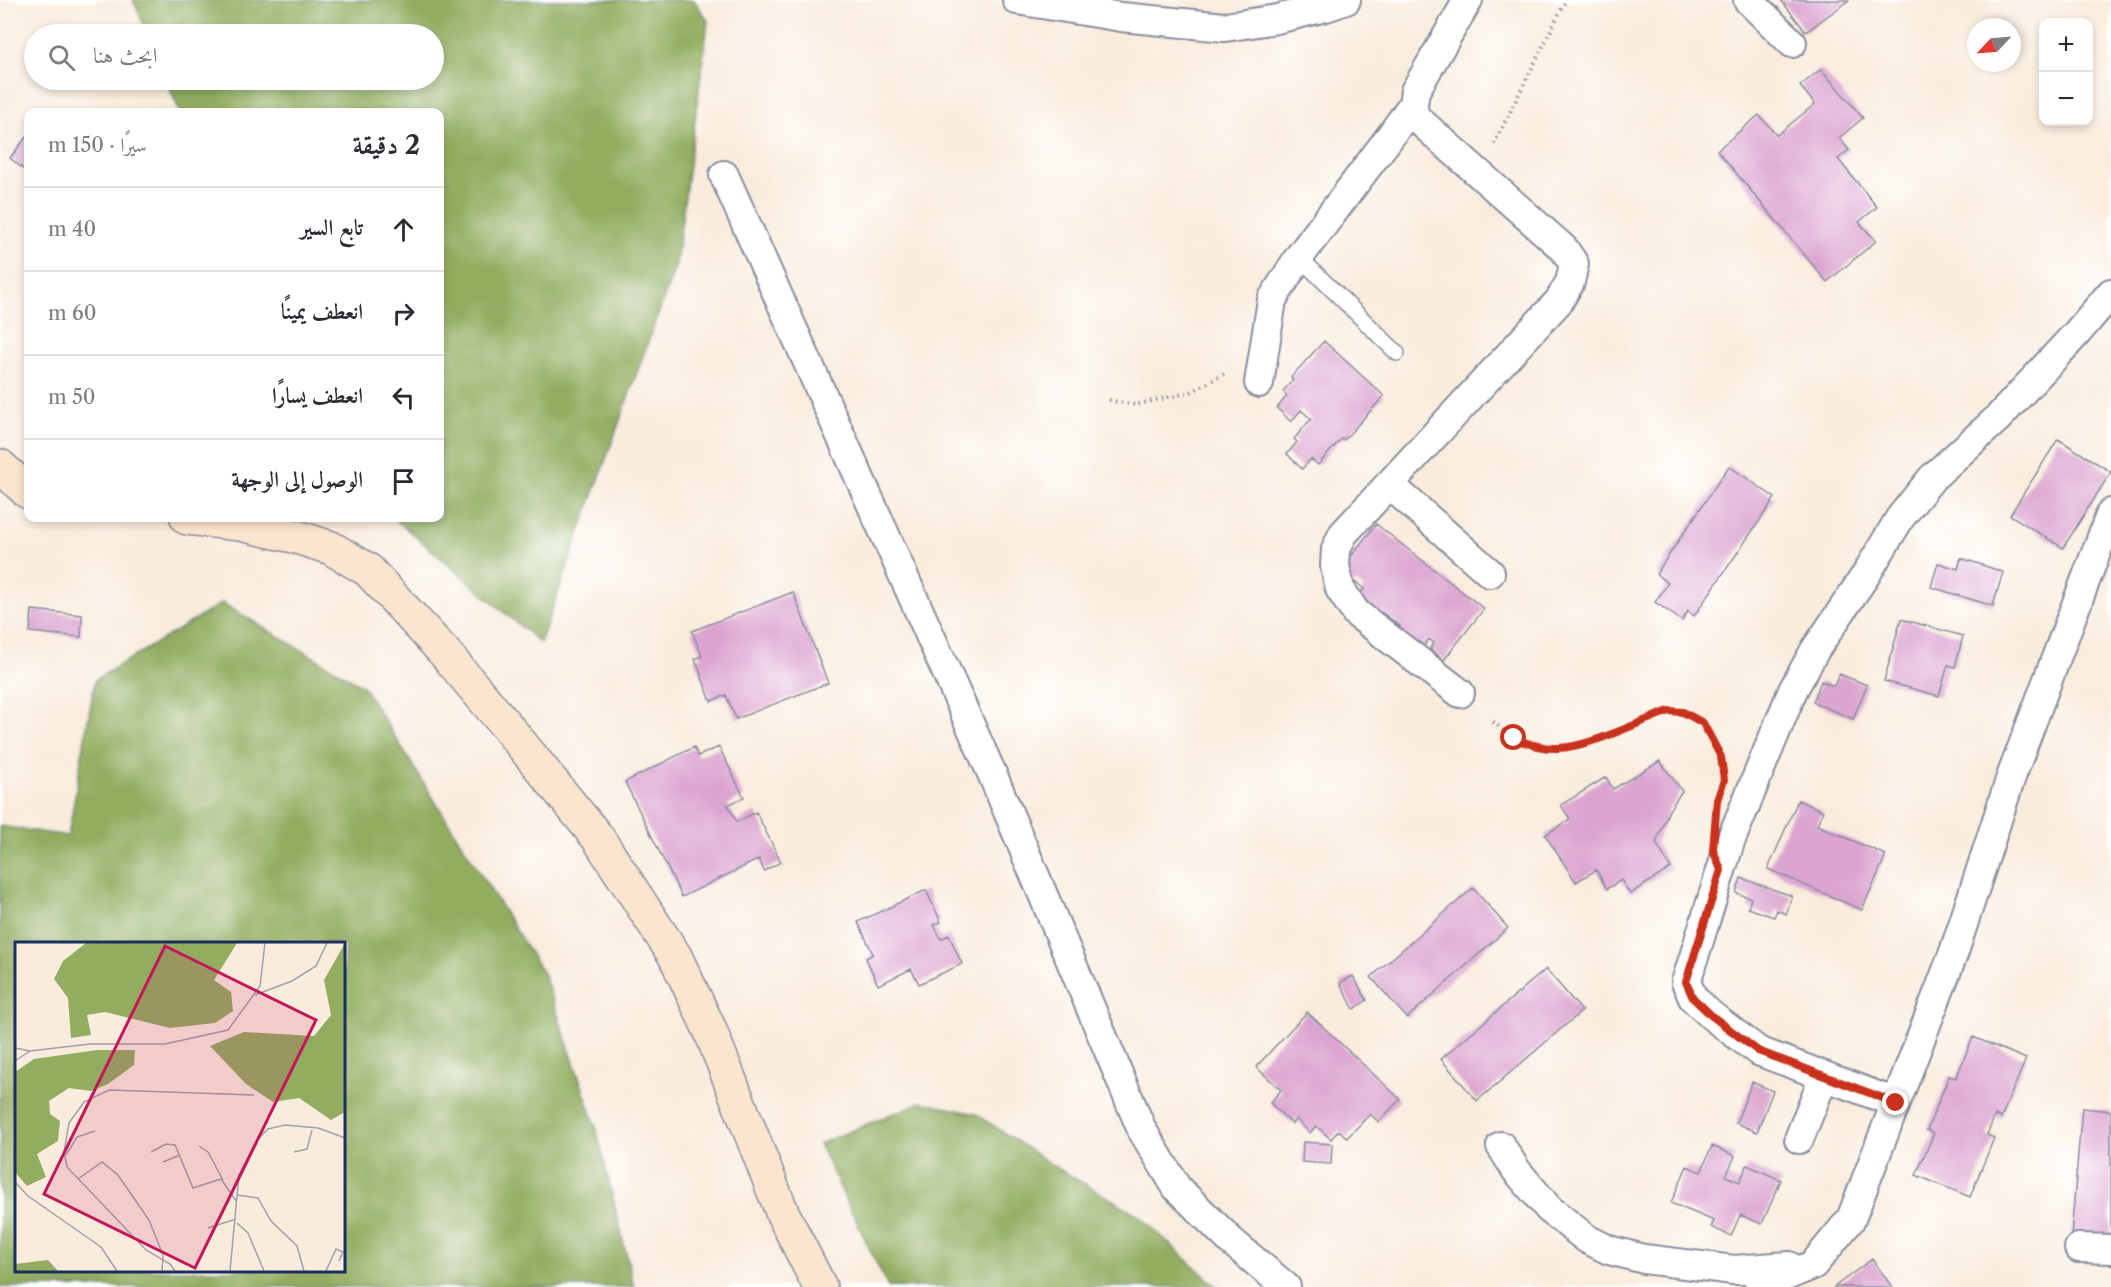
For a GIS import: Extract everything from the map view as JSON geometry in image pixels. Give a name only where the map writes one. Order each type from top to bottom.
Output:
[{"type":"street","points":[[1017,0],[1121,17],[1225,27],[1277,19],[1326,8],[1346,0]]},
{"type":"street","points":[[1460,693],[1356,613],[1340,589],[1335,566],[1336,549],[1343,534],[1558,301],[1570,282],[1574,264],[1564,249],[1414,116],[1415,91],[1468,0]]},
{"type":"street","points":[[1748,0],[1792,43]]},
{"type":"street","points":[[1259,383],[1272,300],[1299,257],[1413,104]]},
{"type":"street","points":[[724,175],[993,776],[1142,1130],[1177,1188],[1231,1241],[1286,1287]]},
{"type":"street","points":[[1896,1103],[1758,1051],[1712,1016],[1693,998],[1686,982],[1730,842],[1792,690],[1815,650],[1865,576],[1900,518],[1932,478],[1997,419],[2111,293]]},
{"type":"street","points":[[0,466],[24,488]]},
{"type":"street","points":[[1389,484],[1490,573]]},
{"type":"street","points":[[0,498],[24,499]]},
{"type":"street","points":[[1759,1287],[1812,1265],[1851,1220],[1954,952],[2011,777],[2111,513]]},
{"type":"street","points":[[222,522],[297,537],[331,548],[368,570],[444,652],[598,838],[675,956],[710,1030],[782,1212],[820,1287]]},
{"type":"street","points":[[1799,1139],[1824,1076]]},
{"type":"street","points":[[1501,1146],[1516,1170],[1549,1209],[1587,1239],[1609,1250],[1644,1259],[1734,1270],[1812,1265]]},
{"type":"street","points":[[2079,1248],[2111,1250]]},
{"type":"lane","points":[[1299,257],[1397,353]]},
{"type":"path","points":[[1479,173],[1566,0]]},
{"type":"path","points":[[1109,400],[1135,405],[1191,392],[1263,353]]},
{"type":"path","points":[[1493,722],[1514,738],[1537,747],[1560,748],[1587,742],[1669,711],[1683,712],[1703,723],[1721,757],[1724,780]]},
{"type":"green space","points":[[133,0],[694,0],[708,21],[676,264],[540,643],[399,522],[444,522],[444,108],[178,108],[170,90],[444,90],[444,24],[144,24]]},
{"type":"green space","points":[[222,603],[363,686],[544,975],[596,1127],[634,1287],[0,1287],[0,826],[68,836],[95,680]]},
{"type":"green space","points":[[921,1102],[976,1114],[1057,1168],[1137,1214],[1217,1287],[888,1287],[819,1144]]},
{"type":"building","points":[[1781,0],[1849,0],[1806,32]]},
{"type":"building","points":[[1821,69],[1863,118],[1839,138],[1849,150],[1838,159],[1877,207],[1859,222],[1876,241],[1827,282],[1717,150],[1759,115],[1777,135],[1815,104],[1800,86]]},
{"type":"building","points":[[24,140],[24,170],[10,158]]},
{"type":"building","points":[[1324,341],[1384,396],[1318,465],[1311,459],[1302,469],[1287,454],[1297,442],[1294,439],[1311,419],[1301,410],[1291,422],[1277,408],[1287,396],[1283,391],[1293,380],[1291,377]]},
{"type":"building","points":[[2058,439],[2111,472],[2063,548],[2010,515]]},
{"type":"building","points":[[1729,466],[1775,498],[1694,616],[1688,611],[1682,621],[1655,602],[1668,583],[1656,574]]},
{"type":"building","points":[[1376,524],[1484,609],[1444,660],[1430,649],[1434,643],[1429,639],[1420,651],[1396,632],[1400,626],[1381,612],[1377,618],[1355,600],[1364,589],[1356,582],[1353,586],[1341,569]]},
{"type":"building","points":[[1961,558],[2003,572],[1993,606],[1931,587],[1938,563],[1958,569]]},
{"type":"building","points":[[793,592],[828,683],[736,719],[726,695],[711,701],[695,659],[702,656],[692,631]]},
{"type":"building","points":[[32,610],[82,615],[81,637],[30,632]]},
{"type":"building","points":[[1901,619],[1963,636],[1955,667],[1948,665],[1939,696],[1884,681]]},
{"type":"building","points":[[1839,674],[1867,685],[1853,719],[1813,702],[1821,681],[1834,686]]},
{"type":"building","points":[[694,747],[698,756],[719,747],[744,797],[728,805],[737,822],[756,812],[781,862],[764,871],[759,859],[682,897],[625,782]]},
{"type":"building","points":[[1660,761],[1682,791],[1669,810],[1656,843],[1671,868],[1630,894],[1621,880],[1607,889],[1596,870],[1576,882],[1545,835],[1570,819],[1561,805],[1606,777],[1613,789]]},
{"type":"building","points":[[1798,800],[1823,811],[1817,825],[1886,855],[1862,910],[1768,869]]},
{"type":"building","points":[[1741,878],[1792,896],[1786,914],[1777,910],[1774,917],[1748,908],[1751,898],[1736,893]]},
{"type":"building","points":[[1473,888],[1508,928],[1407,1018],[1371,977]]},
{"type":"building","points":[[926,890],[941,922],[934,925],[941,939],[949,935],[962,964],[919,984],[911,969],[878,985],[866,958],[873,954],[858,922]]},
{"type":"building","points":[[1546,969],[1582,1011],[1477,1101],[1441,1059]]},
{"type":"building","points":[[1353,976],[1367,1000],[1354,1009],[1340,983]]},
{"type":"building","points":[[1307,1012],[1400,1099],[1379,1122],[1370,1114],[1347,1138],[1339,1130],[1331,1139],[1316,1126],[1310,1133],[1296,1119],[1292,1124],[1270,1103],[1281,1090],[1256,1067]]},
{"type":"building","points":[[1973,1037],[2026,1059],[2001,1118],[1995,1115],[1987,1135],[1994,1138],[1970,1197],[1916,1175],[1934,1133],[1927,1130],[1949,1076],[1956,1078]]},
{"type":"building","points":[[1752,1082],[1773,1091],[1757,1132],[1736,1123]]},
{"type":"building","points":[[2082,1108],[2111,1111],[2111,1240],[2071,1236]]},
{"type":"building","points":[[1303,1142],[1332,1144],[1331,1164],[1302,1162]]},
{"type":"building","points":[[1712,1146],[1735,1156],[1726,1176],[1740,1182],[1747,1165],[1781,1180],[1762,1224],[1740,1215],[1731,1236],[1711,1227],[1714,1221],[1671,1203],[1687,1166],[1701,1172]]},
{"type":"building","points":[[1872,1259],[1892,1287],[1834,1287]]},
{"type":"route","points":[[1514,738],[1537,747],[1560,748],[1587,742],[1669,711],[1683,712],[1703,723],[1721,757],[1724,780],[1717,800],[1713,850],[1721,870],[1686,982],[1693,998],[1712,1016],[1758,1051],[1896,1103]]}]
